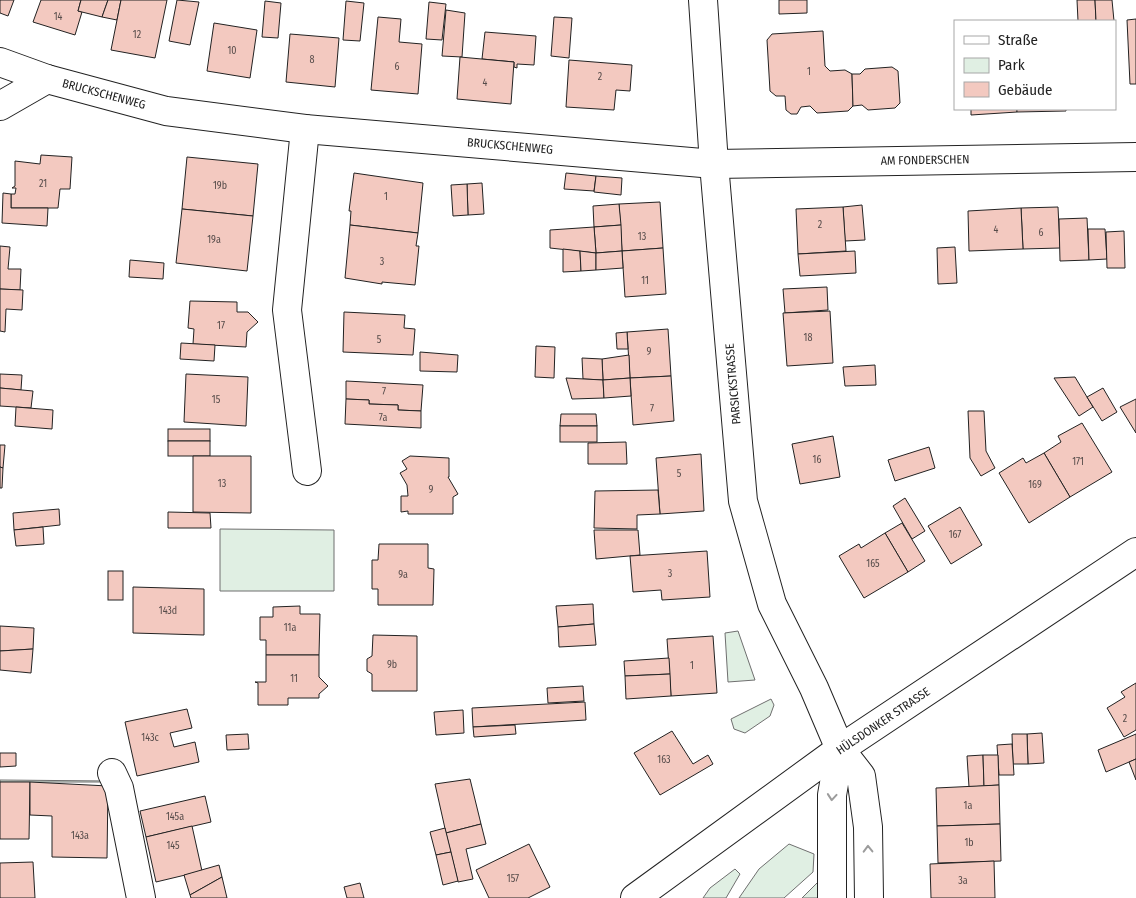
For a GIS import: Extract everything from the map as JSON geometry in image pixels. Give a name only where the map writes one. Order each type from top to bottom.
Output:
[{"type":"street","name":"PARSICKSTRASSE","points":[[703,0],[714,164],[743,501],[772,604],[814,688],[840,749],[861,776],[868,827],[869,898]]},
{"type":"street","points":[[0,62],[47,79]]},
{"type":"street","name":"BRUCKSCHENWEG","points":[[0,106],[47,79],[166,111],[305,130],[714,164]]},
{"type":"street","points":[[305,130],[287,310],[307,471]]},
{"type":"street","name":"AM FONDERSCHEN","points":[[714,164],[1136,157]]},
{"type":"street","name":"HÜLSDONKER STRASSE","points":[[635,898],[840,749],[1135,555]]},
{"type":"street","points":[[832,898],[832,795],[840,749]]},
{"type":"street","points":[[112,773],[119,788],[141,898]]},
{"type":"green space","points":[[220,529],[334,530],[334,591],[220,591]]},
{"type":"green space","points":[[738,631],[755,680],[728,682],[725,633]]},
{"type":"green space","points":[[771,699],[774,705],[770,716],[745,733],[734,729],[731,719]]},
{"type":"green space","points":[[0,780],[109,781],[109,782],[0,782]]},
{"type":"green space","points":[[789,844],[814,854],[813,872],[784,898],[739,898],[759,869]]},
{"type":"green space","points":[[735,869],[740,874],[726,898],[703,898],[710,888]]},
{"type":"green space","points":[[821,879],[821,898],[802,898]]},
{"type":"building","points":[[0,0],[14,0],[8,16],[0,13]]},
{"type":"building","points":[[41,0],[81,0],[78,11],[82,12],[75,35],[33,22]]},
{"type":"building","points":[[81,0],[108,0],[102,17],[78,11]]},
{"type":"building","points":[[108,0],[121,0],[117,20],[102,17]]},
{"type":"building","points":[[121,0],[167,0],[155,58],[111,50]]},
{"type":"building","points":[[177,0],[199,2],[190,45],[169,41]]},
{"type":"building","points":[[779,0],[807,0],[807,13],[779,14]]},
{"type":"building","points":[[1077,0],[1095,0],[1096,20],[1078,20]]},
{"type":"building","points":[[1095,0],[1112,0],[1114,20],[1096,20]]},
{"type":"building","points":[[265,1],[281,3],[278,38],[262,37]]},
{"type":"building","points":[[346,1],[364,3],[360,41],[343,40]]},
{"type":"building","points":[[429,2],[446,4],[442,40],[426,39]]},
{"type":"building","points":[[446,10],[465,13],[462,57],[442,56]]},
{"type":"building","points":[[378,17],[401,19],[399,42],[422,44],[418,94],[371,90]]},
{"type":"building","points":[[554,17],[572,18],[569,58],[551,56]]},
{"type":"building","points":[[1136,19],[1136,84],[1130,84],[1127,20]]},
{"type":"building","points":[[214,23],[257,30],[250,78],[207,71]]},
{"type":"building","points":[[823,31],[825,66],[830,71],[845,70],[852,74],[853,106],[848,111],[817,113],[810,106],[801,107],[797,114],[791,114],[786,110],[785,96],[776,96],[770,91],[767,40],[772,34]]},
{"type":"building","points":[[485,32],[536,36],[534,65],[517,64],[517,68],[514,67],[514,62],[482,59]]},
{"type":"building","points":[[290,34],[339,38],[335,87],[286,82]]},
{"type":"building","points":[[460,57],[514,62],[511,104],[457,99]]},
{"type":"building","points":[[569,60],[632,65],[630,91],[616,90],[614,110],[566,107]]},
{"type":"building","points":[[892,67],[898,71],[900,103],[895,108],[868,110],[862,105],[853,106],[852,74],[860,74],[865,69]]},
{"type":"building","points":[[971,110],[1017,110],[1017,112],[971,115]]},
{"type":"building","points":[[1017,110],[1066,110],[1066,111],[1017,112]]},
{"type":"building","points":[[41,155],[72,157],[70,189],[60,189],[58,208],[11,208],[11,194],[15,194],[16,188],[12,188],[15,186],[15,161],[40,164]]},
{"type":"building","points":[[187,157],[258,164],[253,216],[182,209]]},
{"type":"building","points":[[354,173],[423,183],[418,233],[350,225],[351,211],[349,211]]},
{"type":"building","points":[[566,173],[596,176],[594,191],[564,189]]},
{"type":"building","points":[[596,176],[622,178],[621,195],[594,192]]},
{"type":"building","points":[[482,183],[484,214],[468,215],[467,184]]},
{"type":"building","points":[[467,184],[468,215],[453,216],[451,185]]},
{"type":"building","points":[[3,193],[11,194],[11,208],[48,208],[47,226],[2,223]]},
{"type":"building","points":[[660,202],[663,248],[622,251],[619,204]]},
{"type":"building","points":[[619,204],[621,225],[594,227],[593,206]]},
{"type":"building","points":[[862,205],[865,240],[845,241],[843,207]]},
{"type":"building","points":[[843,207],[846,251],[798,254],[796,209]]},
{"type":"building","points":[[1058,207],[1060,248],[1023,249],[1021,208]]},
{"type":"building","points":[[1021,208],[1023,249],[969,251],[968,211]]},
{"type":"building","points":[[182,209],[253,216],[247,271],[176,263]]},
{"type":"building","points":[[1087,218],[1089,260],[1060,261],[1059,219]]},
{"type":"building","points":[[350,225],[418,233],[416,246],[419,246],[415,285],[382,282],[382,284],[345,278]]},
{"type":"building","points":[[621,225],[622,251],[596,253],[594,227]]},
{"type":"building","points":[[594,227],[596,253],[550,248],[550,230]]},
{"type":"building","points":[[1088,229],[1105,229],[1107,259],[1089,260]]},
{"type":"building","points":[[1124,231],[1125,268],[1107,268],[1106,232]]},
{"type":"building","points":[[0,246],[10,247],[8,269],[21,269],[20,290],[0,289]]},
{"type":"building","points":[[955,247],[957,283],[938,284],[937,248]]},
{"type":"building","points":[[663,248],[666,294],[625,297],[622,251]]},
{"type":"building","points":[[563,249],[580,251],[581,271],[563,272]]},
{"type":"building","points":[[580,251],[596,253],[596,270],[581,271]]},
{"type":"building","points":[[622,251],[623,268],[596,270],[596,253]]},
{"type":"building","points":[[855,251],[856,273],[800,276],[798,254]]},
{"type":"building","points":[[130,260],[164,263],[163,279],[129,277]]},
{"type":"building","points":[[827,287],[828,310],[785,313],[783,289]]},
{"type":"building","points":[[0,289],[23,290],[22,310],[6,309],[5,332],[0,331]]},
{"type":"building","points":[[190,301],[237,302],[237,312],[248,312],[258,322],[247,332],[246,347],[193,344],[194,329],[188,328]]},
{"type":"building","points":[[830,311],[833,363],[787,366],[783,313]]},
{"type":"building","points":[[344,312],[405,315],[404,328],[415,329],[413,355],[343,352]]},
{"type":"building","points":[[668,329],[671,376],[630,378],[627,332]]},
{"type":"building","points":[[627,332],[628,349],[617,349],[616,333]]},
{"type":"building","points":[[181,343],[215,345],[214,361],[180,359]]},
{"type":"building","points":[[536,346],[555,347],[554,378],[535,377]]},
{"type":"building","points":[[420,352],[458,355],[457,372],[420,371]]},
{"type":"building","points":[[629,355],[630,378],[603,380],[602,359]]},
{"type":"building","points":[[582,358],[602,359],[603,380],[583,379]]},
{"type":"building","points":[[875,365],[876,385],[845,386],[843,367]]},
{"type":"building","points":[[0,374],[22,375],[21,390],[0,388]]},
{"type":"building","points":[[186,374],[248,377],[246,426],[184,422]]},
{"type":"building","points":[[671,376],[674,421],[633,425],[630,378]]},
{"type":"building","points":[[1075,377],[1093,407],[1079,416],[1054,378]]},
{"type":"building","points":[[566,378],[603,380],[604,398],[572,399]]},
{"type":"building","points":[[630,378],[631,396],[604,398],[603,380]]},
{"type":"building","points":[[346,381],[423,385],[421,411],[398,410],[398,405],[369,404],[369,400],[346,399]]},
{"type":"building","points":[[0,388],[33,391],[31,408],[0,406]]},
{"type":"building","points":[[1103,388],[1117,412],[1102,421],[1087,397]]},
{"type":"building","points":[[346,399],[369,400],[369,404],[398,405],[398,410],[421,411],[421,428],[345,424]]},
{"type":"building","points":[[1136,399],[1136,433],[1120,407]]},
{"type":"building","points":[[16,407],[53,410],[52,429],[15,426]]},
{"type":"building","points":[[968,411],[984,411],[986,451],[995,468],[981,476],[970,458]]},
{"type":"building","points":[[561,414],[596,414],[597,426],[560,426]]},
{"type":"building","points":[[1082,423],[1112,472],[1070,497],[1044,453],[1061,442],[1058,436]]},
{"type":"building","points":[[560,426],[597,426],[597,442],[560,442]]},
{"type":"building","points":[[168,429],[210,429],[210,441],[168,441]]},
{"type":"building","points":[[833,436],[840,477],[800,484],[792,444]]},
{"type":"building","points":[[168,441],[210,441],[210,456],[168,456]]},
{"type":"building","points":[[626,442],[627,464],[588,464],[588,443]]},
{"type":"building","points":[[0,445],[5,445],[3,468],[0,467]]},
{"type":"building","points":[[929,447],[935,468],[895,481],[888,460]]},
{"type":"building","points":[[1044,453],[1070,497],[1029,523],[999,473],[1023,458],[1026,463]]},
{"type":"building","points":[[701,454],[704,511],[660,514],[656,458]]},
{"type":"building","points":[[193,456],[251,456],[251,513],[193,512]]},
{"type":"building","points":[[410,456],[449,458],[448,477],[458,494],[453,497],[453,514],[408,514],[408,511],[401,512],[401,496],[408,496],[407,485],[400,473],[407,469],[402,461]]},
{"type":"building","points":[[0,467],[3,468],[2,488],[0,488]]},
{"type":"building","points":[[658,490],[660,514],[637,515],[637,529],[594,528],[595,491]]},
{"type":"building","points":[[905,498],[925,531],[912,539],[893,506]]},
{"type":"building","points":[[960,507],[982,545],[951,564],[928,526]]},
{"type":"building","points":[[59,509],[60,525],[14,530],[13,513]]},
{"type":"building","points":[[168,512],[210,513],[211,528],[168,528]]},
{"type":"building","points":[[902,523],[925,561],[908,572],[885,533]]},
{"type":"building","points":[[43,527],[44,544],[16,546],[14,530]]},
{"type":"building","points":[[594,530],[638,530],[640,555],[596,559]]},
{"type":"building","points":[[885,533],[908,572],[864,598],[839,556],[859,544],[861,548]]},
{"type":"building","points":[[379,544],[428,544],[428,568],[434,569],[433,605],[378,605],[378,589],[372,589],[372,560],[378,560]]},
{"type":"building","points":[[707,551],[710,597],[662,600],[661,590],[633,592],[630,556]]},
{"type":"building","points":[[108,571],[123,571],[123,600],[108,600]]},
{"type":"building","points":[[133,587],[204,589],[204,635],[133,633]]},
{"type":"building","points":[[593,604],[594,624],[558,627],[556,606]]},
{"type":"building","points":[[300,606],[300,614],[320,614],[319,655],[266,655],[266,640],[260,640],[260,617],[273,617],[273,607]]},
{"type":"building","points":[[594,624],[596,645],[559,647],[558,627]]},
{"type":"building","points":[[0,626],[34,628],[33,649],[0,651]]},
{"type":"building","points":[[373,635],[417,636],[417,691],[372,691],[372,674],[367,671],[367,659],[372,656]]},
{"type":"building","points":[[713,636],[717,693],[671,696],[667,639]]},
{"type":"building","points":[[33,649],[31,673],[0,670],[0,651]]},
{"type":"building","points":[[266,655],[319,655],[319,677],[328,686],[319,694],[319,698],[288,698],[288,705],[258,705],[258,683],[255,682],[266,682]]},
{"type":"building","points":[[669,658],[670,674],[625,676],[624,661]]},
{"type":"building","points":[[670,674],[671,696],[626,699],[625,676]]},
{"type":"building","points":[[1136,683],[1136,730],[1124,737],[1107,708],[1125,697],[1121,692]]},
{"type":"building","points":[[583,686],[584,701],[548,703],[547,688]]},
{"type":"building","points":[[585,702],[586,720],[473,727],[472,708]]},
{"type":"building","points":[[187,709],[192,728],[170,733],[174,747],[195,742],[199,762],[137,776],[125,722]]},
{"type":"building","points":[[463,710],[464,733],[436,735],[434,712]]},
{"type":"building","points":[[515,725],[516,734],[474,737],[473,727]]},
{"type":"building","points":[[672,731],[693,764],[708,755],[713,764],[660,795],[634,753]]},
{"type":"building","points":[[1042,733],[1044,763],[1028,764],[1027,734]]},
{"type":"building","points":[[248,734],[249,749],[227,750],[226,735]]},
{"type":"building","points":[[1012,734],[1027,734],[1028,764],[1013,764]]},
{"type":"building","points":[[1136,734],[1136,759],[1106,772],[1098,750]]},
{"type":"building","points":[[1012,744],[1014,775],[999,775],[997,745]]},
{"type":"building","points":[[0,753],[16,753],[16,766],[0,767]]},
{"type":"building","points":[[983,755],[984,786],[969,787],[967,756]]},
{"type":"building","points":[[983,755],[998,755],[999,785],[984,786]]},
{"type":"building","points":[[1136,759],[1136,780],[1129,762]]},
{"type":"building","points":[[470,779],[481,824],[446,833],[435,784]]},
{"type":"building","points":[[0,782],[30,782],[29,839],[0,839]]},
{"type":"building","points":[[30,782],[108,786],[107,858],[52,857],[52,816],[30,815]]},
{"type":"building","points":[[999,785],[1000,824],[937,826],[936,788]]},
{"type":"building","points":[[205,796],[211,822],[146,837],[140,811]]},
{"type":"building","points":[[481,824],[486,844],[466,849],[473,879],[458,882],[446,833]]},
{"type":"building","points":[[1000,824],[1001,861],[938,863],[937,826]]},
{"type":"building","points":[[192,826],[202,871],[156,882],[146,837]]},
{"type":"building","points":[[445,828],[451,852],[436,855],[430,832]]},
{"type":"building","points":[[529,844],[550,887],[528,898],[489,898],[476,870]]},
{"type":"building","points":[[451,852],[458,881],[443,885],[436,855]]},
{"type":"building","points":[[994,861],[995,898],[931,898],[930,864]]},
{"type":"building","points":[[33,862],[35,898],[0,898],[0,863]]},
{"type":"building","points":[[219,865],[222,877],[190,895],[184,875]]},
{"type":"building","points":[[222,877],[227,898],[191,898],[190,895]]},
{"type":"building","points":[[360,883],[364,898],[347,898],[344,887]]}]
